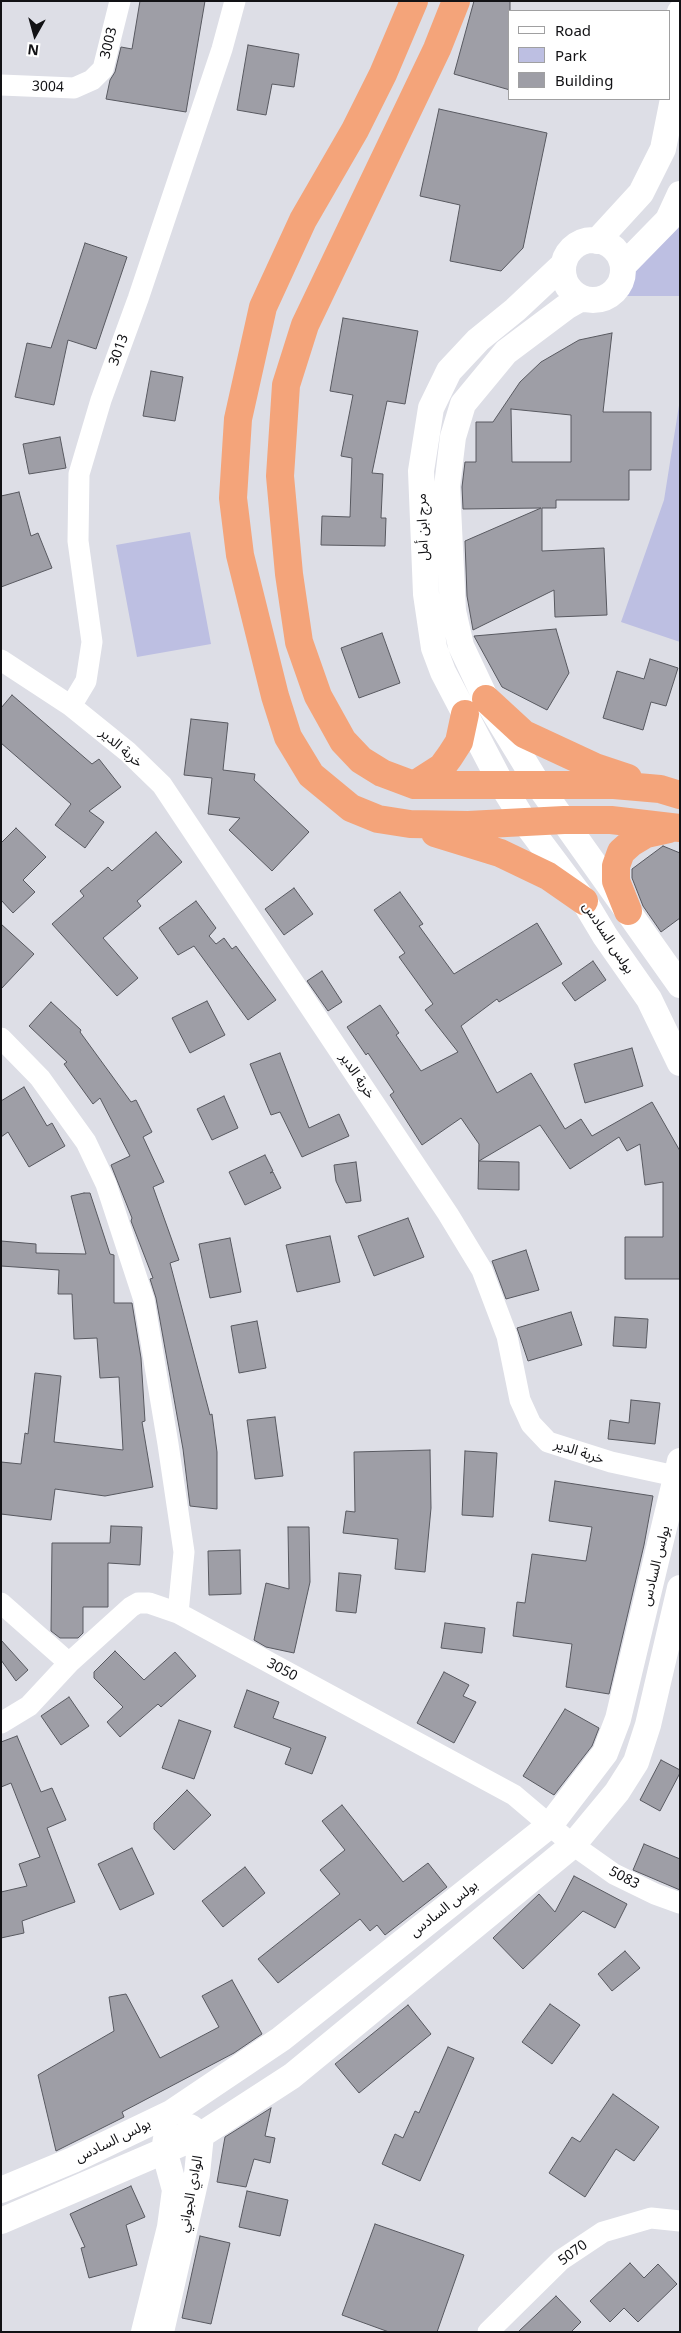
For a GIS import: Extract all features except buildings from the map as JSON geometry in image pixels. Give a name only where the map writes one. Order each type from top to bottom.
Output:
[{"type":"highway","points":[[456,1],[437,49],[305,325],[286,384],[280,476],[288,574],[299,642],[318,696],[343,740],[361,760],[382,773],[414,785],[614,785],[660,789],[680,795]]},
{"type":"highway","points":[[411,7],[355,130],[303,220],[263,307],[238,419],[233,498],[240,555],[275,696],[288,737],[311,775],[351,808],[378,818],[410,824],[500,853],[548,876],[584,901]]},
{"type":"highway","points":[[414,785],[442,767],[459,742],[476,706],[524,734],[595,767],[680,795]]},
{"type":"highway","points":[[410,824],[468,825],[524,821],[612,820],[680,829]]},
{"type":"highway","points":[[628,911],[616,881],[616,866],[621,852],[646,834],[680,829]]},
{"type":"street","name":"3003","points":[[92,80],[103,69],[120,1]]},
{"type":"street","name":"3013","points":[[71,706],[86,681],[92,642],[78,541],[79,474],[101,400],[138,299],[219,58],[235,1]]},
{"type":"street","points":[[597,240],[641,193],[663,149],[675,89],[680,12]]},
{"type":"street","name":"3004","points":[[1,85],[74,88],[92,80]]},
{"type":"street","points":[[623,266],[668,220],[680,194]]},
{"type":"street","points":[[597,240],[608,244],[616,250],[623,266],[623,278],[611,295],[597,300],[582,298],[573,293],[563,276],[563,265],[566,256],[572,248],[580,243],[597,240]]},
{"type":"street","name":"مرج ابن أمل","points":[[563,265],[472,346],[448,372],[430,408],[421,472],[426,594],[434,648],[443,672],[476,706],[564,820]]},
{"type":"street","name":"مرج ابن أمل","points":[[524,821],[502,785],[476,706],[461,646],[453,611],[447,486],[453,437],[462,404],[506,352],[566,307],[582,298]]},
{"type":"street","name":"خربة الدير","points":[[1,660],[71,706],[128,752],[162,785],[448,1214],[482,1270],[507,1336],[520,1400],[530,1424],[548,1442],[611,1462],[679,1472]]},
{"type":"street","points":[[564,820],[680,985]]},
{"type":"street","name":"بولس السادس","points":[[524,821],[584,901],[605,936],[648,998],[680,1063]]},
{"type":"street","points":[[1,1038],[40,1078],[86,1142],[106,1184],[144,1300],[184,1552],[178,1613]]},
{"type":"street","name":"بولس السادس","points":[[1,2190],[73,2160],[171,2113],[281,2039],[550,1825],[605,1754],[618,1719],[679,1472]]},
{"type":"street","name":"بولس السادس","points":[[1,2221],[201,2135],[292,2076],[573,1845],[617,1792],[636,1762],[648,1725],[680,1588]]},
{"type":"street","name":"3050","points":[[69,1663],[131,1607],[138,1603],[149,1603],[178,1613],[514,1795],[573,1845]]},
{"type":"street","points":[[1,1604],[69,1663],[29,1706],[1,1723]]},
{"type":"street","name":"5083","points":[[573,1845],[614,1874],[655,1894],[680,1903]]},
{"type":"street","points":[[171,2113],[201,2135]]},
{"type":"street","name":"الوادي الجواني","points":[[144,2332],[170,2227],[175,2190],[164,2150],[171,2113]]},
{"type":"street","name":"الوادي الجواني","points":[[161,2332],[197,2174],[201,2135]]},
{"type":"street","name":"5070","points":[[488,2332],[561,2260],[603,2232],[651,2218],[680,2221]]},
{"type":"green space","points":[[680,208],[680,296],[626,296],[629,264]]},
{"type":"green space","points":[[680,399],[680,642],[621,622],[664,500]]},
{"type":"green space","points":[[190,532],[211,644],[137,657],[116,545]]}]
